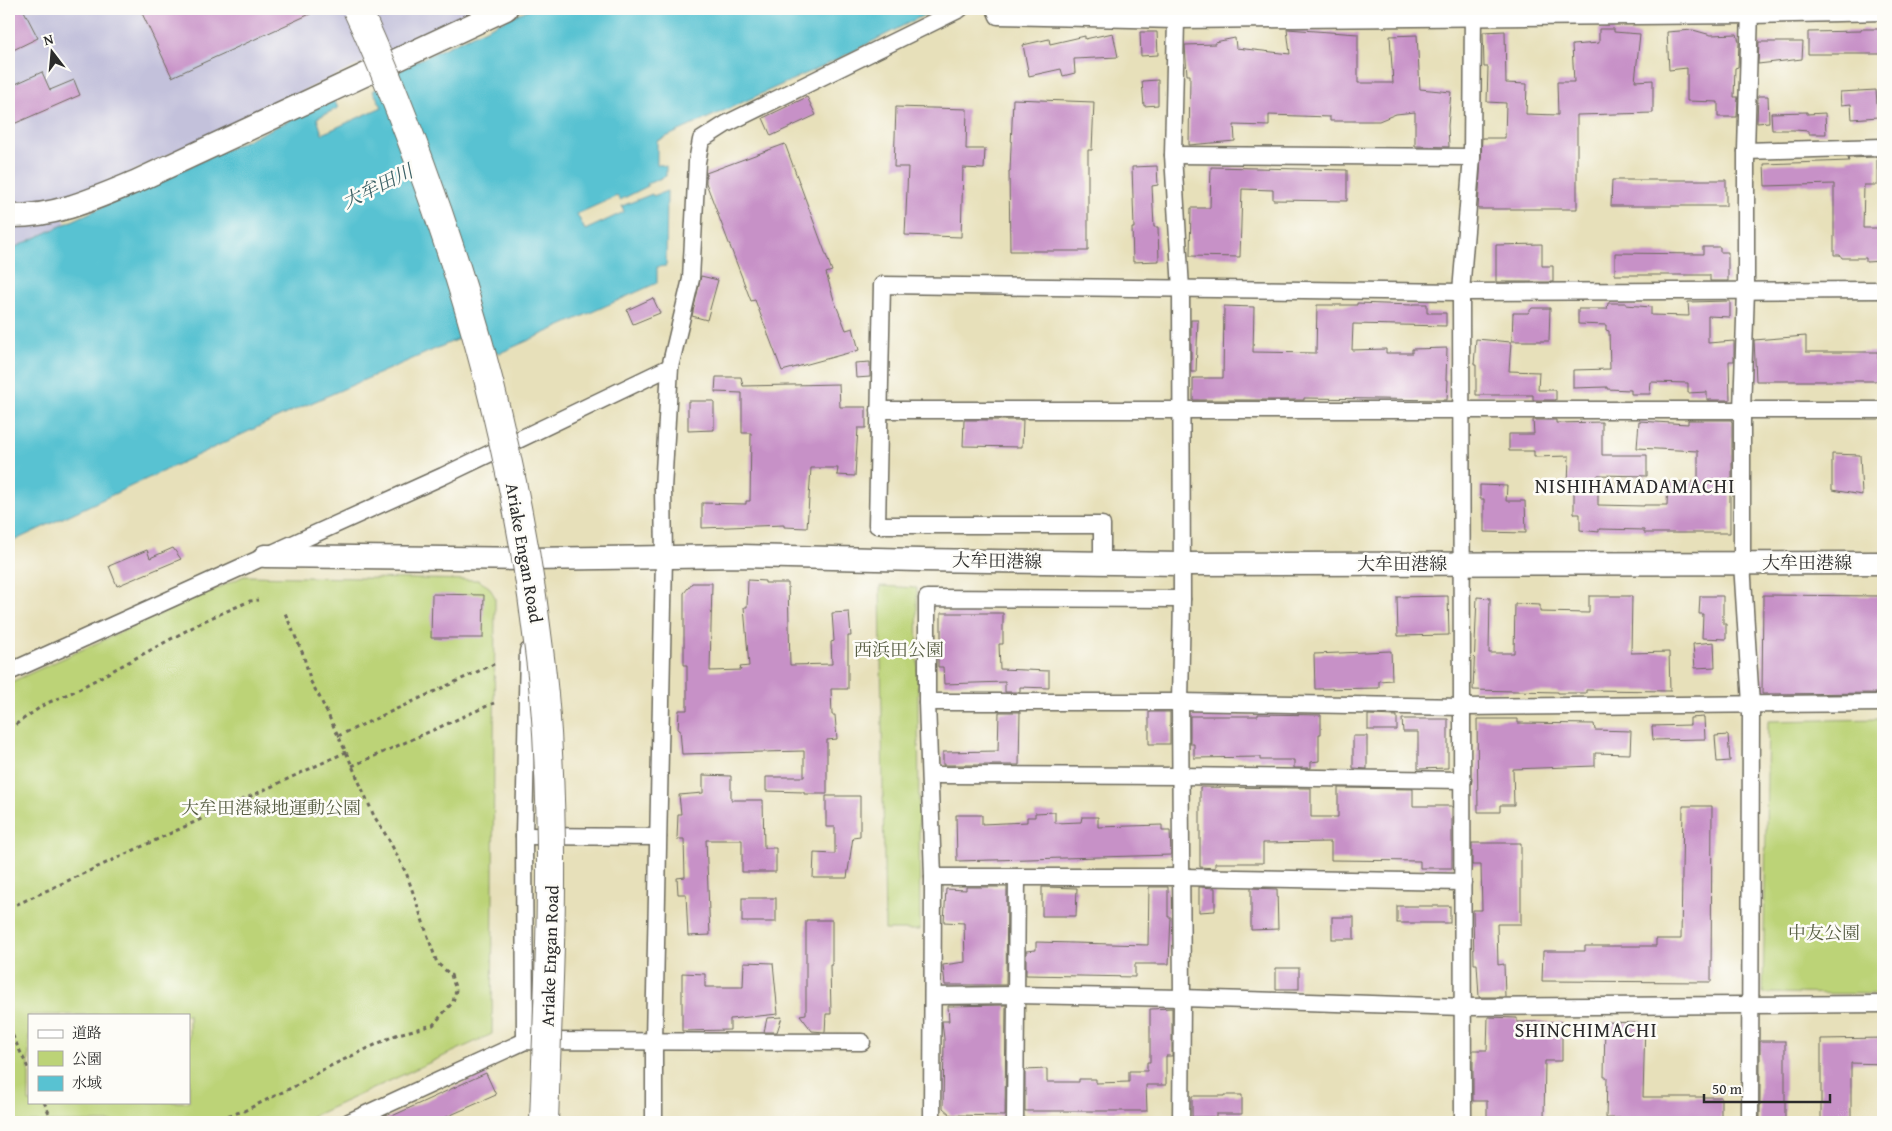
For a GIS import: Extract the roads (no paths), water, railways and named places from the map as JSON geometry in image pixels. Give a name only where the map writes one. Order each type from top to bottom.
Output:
[{"type":"highway","name":"Ariake Engan Road","points":[[356,9],[402,114],[439,214],[472,319],[500,424],[522,528],[539,646],[548,751],[552,879],[544,1122]]},
{"type":"street","points":[[9,216],[30,216],[77,206],[135,182],[506,9]]},
{"type":"street","points":[[654,1122],[664,557],[663,489],[670,367],[691,279],[697,172],[701,140],[726,124],[960,9]]},
{"type":"street","points":[[995,9],[998,16],[1883,12]]},
{"type":"street","points":[[1750,12],[1746,151],[1746,290],[1742,410],[1742,564],[1751,704],[1752,1004],[1750,1122]]},
{"type":"street","points":[[1463,1122],[1461,564],[1463,411],[1461,292],[1472,157],[1473,13]]},
{"type":"street","points":[[1174,14],[1173,155],[1181,289],[1181,1122]]},
{"type":"street","points":[[1746,151],[1883,147]]},
{"type":"street","points":[[1173,155],[1472,157]]},
{"type":"street","points":[[1102,563],[1102,525],[876,525],[882,285],[1461,292],[1883,290]]},
{"type":"street","points":[[9,672],[443,476],[670,367]]},
{"type":"street","points":[[879,410],[1883,410]]},
{"type":"street","name":"大牟田港線","points":[[265,556],[530,559],[741,556],[1181,564],[1742,564],[1883,562]]},
{"type":"street","points":[[525,1041],[524,836],[530,559]]},
{"type":"street","points":[[932,1122],[933,877],[927,702],[927,598],[1182,599]]},
{"type":"street","points":[[927,702],[1180,702],[1463,707],[1883,703]]},
{"type":"street","points":[[930,776],[1182,776],[1463,780]]},
{"type":"street","points":[[524,836],[658,837]]},
{"type":"street","points":[[933,877],[1182,877],[1463,882]]},
{"type":"street","points":[[1015,1122],[1017,877]]},
{"type":"street","points":[[933,996],[1016,995],[1182,998],[1463,1007],[1883,1004]]},
{"type":"street","points":[[349,1122],[525,1041],[862,1042]]},
{"type":"water","name":"大牟田川","points":[[529,9],[936,9],[834,61],[657,141],[657,164],[666,166],[666,176],[647,184],[648,186],[620,200],[617,196],[577,214],[585,230],[624,212],[622,206],[652,194],[653,196],[667,191],[666,266],[657,267],[657,283],[500,353],[463,337],[288,413],[9,543],[9,250],[334,100],[338,108],[317,118],[322,134],[382,107],[373,91],[408,65]]},
{"type":"district","name":"NISHIHAMADAMACHI","points":[[1635,486]]},
{"type":"district","name":"SHINCHIMACHI","points":[[1586,1030]]},
{"type":"park label","name":"西浜田公園","points":[[899,650]]},
{"type":"park label","name":"大牟田港緑地運動公園","points":[[271,808]]},
{"type":"park label","name":"中友公園","points":[[1824,933]]}]
